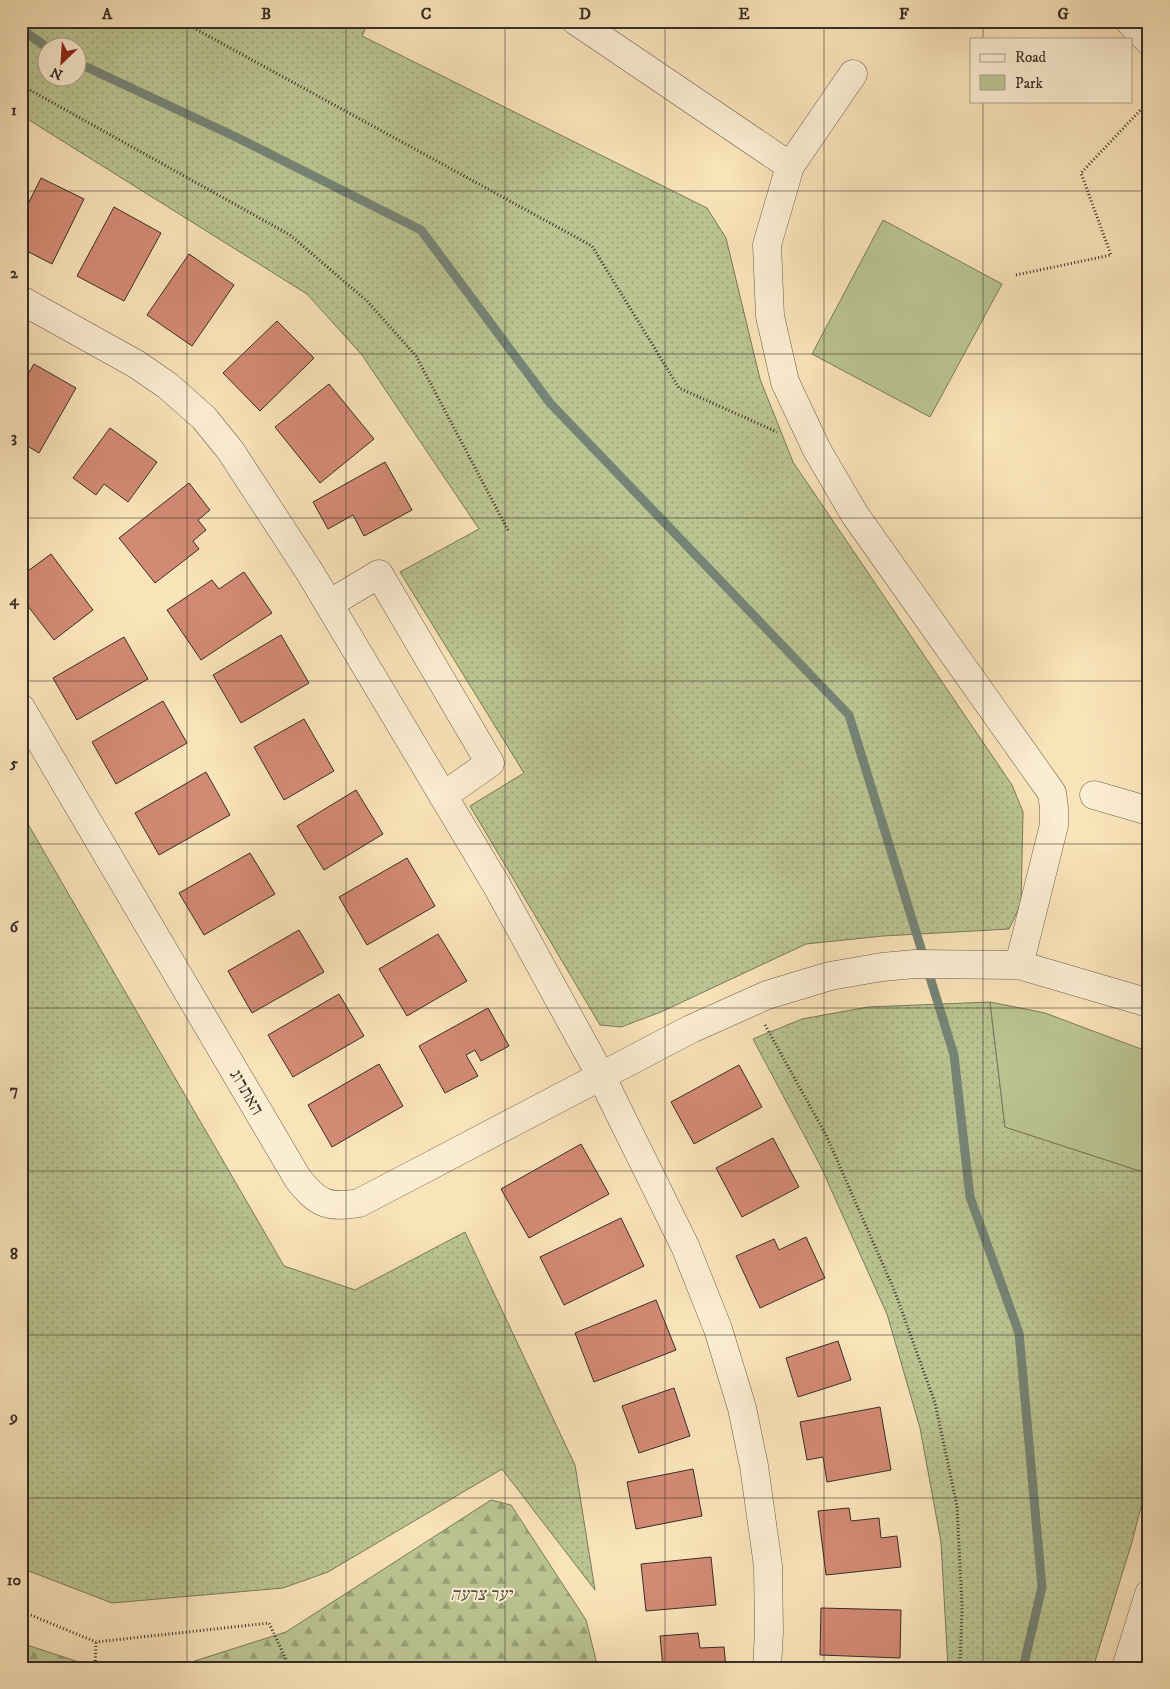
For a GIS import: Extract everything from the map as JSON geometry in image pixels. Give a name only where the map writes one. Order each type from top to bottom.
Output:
[{"type":"street","points":[[576,21],[790,166]]},
{"type":"street","points":[[1129,21],[1149,41]]},
{"type":"street","points":[[853,74],[790,166],[767,245],[770,316],[785,382],[817,450],[855,515],[1052,793],[1054,825],[1019,965]]},
{"type":"street","points":[[21,300],[136,364],[168,386],[204,418],[230,450],[309,571],[497,886],[601,1076],[685,1246],[718,1329],[742,1408],[754,1466],[768,1566],[769,1632],[767,1668]]},
{"type":"street","points":[[329,604],[379,574],[490,764],[443,796]]},
{"type":"street","name":"האתרוג","points":[[21,708],[298,1179],[319,1201],[338,1206],[359,1203],[691,1029],[767,995],[830,976],[882,967],[915,964],[1019,965],[1149,1003]]},
{"type":"street","points":[[1094,795],[1149,811]]},
{"type":"street","points":[[1126,1668],[1149,1594]]},
{"type":"path","points":[[181,21],[592,246],[679,388],[817,450]]},
{"type":"path","points":[[21,85],[290,235],[366,301],[416,356],[509,532]]},
{"type":"path","points":[[1016,275],[1111,255],[1081,173],[1149,103]]},
{"type":"path","points":[[752,1002],[826,1135],[895,1292],[934,1403],[957,1506],[962,1606],[960,1668]]},
{"type":"path","points":[[21,1611],[96,1642],[269,1623],[290,1668]]},
{"type":"path","points":[[95,1668],[96,1642]]},
{"type":"green space","points":[[21,21],[369,21],[362,36],[707,208],[726,238],[760,379],[793,462],[1012,785],[1023,812],[1021,904],[1009,929],[883,936],[806,944],[661,1012],[621,1027],[600,1025],[470,806],[524,773],[400,572],[479,529],[362,355],[307,294],[21,115]]},
{"type":"green space","points":[[883,220],[1002,284],[930,417],[812,354]]},
{"type":"green space","points":[[21,812],[284,1266],[355,1290],[465,1232],[575,1465],[595,1590],[502,1469],[328,1572],[283,1588],[112,1603],[21,1568]]},
{"type":"green space","points":[[990,1002],[1005,1127],[1149,1174],[1149,1475],[1132,1542],[1093,1668],[948,1668],[941,1542],[920,1428],[887,1314],[821,1167],[753,1039],[802,1019],[868,1007]]},
{"type":"green space","points":[[990,1002],[1045,1013],[1149,1052],[1149,1174],[1005,1127]]},
{"type":"green space","name":"יער צרעה","points":[[491,1500],[511,1505],[586,1620],[598,1668],[113,1668],[182,1665],[286,1632]]},
{"type":"green space","points":[[21,1643],[97,1668],[21,1668]]},
{"type":"building","points":[[41,178],[84,199],[52,264],[21,248],[21,218]]},
{"type":"building","points":[[114,207],[161,233],[124,301],[77,276]]},
{"type":"building","points":[[189,254],[234,285],[192,346],[147,315]]},
{"type":"building","points":[[277,321],[314,358],[260,411],[223,373]]},
{"type":"building","points":[[34,364],[76,388],[39,453],[21,442],[21,386]]},
{"type":"building","points":[[329,384],[374,439],[320,483],[275,427]]},
{"type":"building","points":[[110,428],[157,462],[128,502],[104,484],[96,495],[73,478]]},
{"type":"building","points":[[385,462],[412,510],[364,536],[353,515],[328,529],[313,502]]},
{"type":"building","points":[[189,483],[210,510],[198,520],[206,530],[193,541],[199,549],[155,583],[119,538]]},
{"type":"building","points":[[51,554],[93,610],[54,640],[21,597],[21,576]]},
{"type":"building","points":[[244,572],[272,613],[201,660],[167,610],[212,580],[219,589]]},
{"type":"building","points":[[281,635],[309,683],[241,723],[213,675]]},
{"type":"building","points":[[124,637],[148,679],[77,720],[53,678]]},
{"type":"building","points":[[163,701],[187,743],[116,784],[92,742]]},
{"type":"building","points":[[304,719],[334,771],[284,800],[254,747]]},
{"type":"building","points":[[206,772],[230,815],[159,855],[135,813]]},
{"type":"building","points":[[356,790],[383,834],[324,870],[297,826]]},
{"type":"building","points":[[250,853],[275,894],[204,935],[179,893]]},
{"type":"building","points":[[407,858],[435,906],[367,945],[339,897]]},
{"type":"building","points":[[299,930],[324,972],[252,1013],[228,971]]},
{"type":"building","points":[[438,934],[467,981],[407,1016],[379,969]]},
{"type":"building","points":[[339,994],[364,1036],[293,1077],[268,1035]]},
{"type":"building","points":[[488,1008],[509,1046],[481,1061],[475,1050],[466,1055],[478,1076],[445,1093],[419,1046]]},
{"type":"building","points":[[379,1064],[403,1106],[332,1147],[308,1105]]},
{"type":"building","points":[[739,1065],[762,1107],[694,1144],[671,1102]]},
{"type":"building","points":[[773,1138],[799,1187],[742,1217],[716,1168]]},
{"type":"building","points":[[581,1144],[609,1194],[529,1238],[501,1189]]},
{"type":"building","points":[[621,1218],[644,1266],[564,1305],[540,1257]]},
{"type":"building","points":[[806,1237],[825,1278],[760,1308],[736,1256],[774,1239],[779,1250]]},
{"type":"building","points":[[656,1300],[676,1350],[594,1382],[575,1333]]},
{"type":"building","points":[[838,1341],[851,1380],[798,1397],[786,1358]]},
{"type":"building","points":[[674,1388],[690,1436],[639,1453],[622,1406]]},
{"type":"building","points":[[880,1407],[891,1470],[827,1482],[823,1457],[807,1460],[800,1422]]},
{"type":"building","points":[[693,1469],[702,1516],[636,1529],[627,1482]]},
{"type":"building","points":[[849,1508],[851,1521],[879,1518],[881,1538],[897,1536],[901,1567],[826,1575],[818,1511]]},
{"type":"building","points":[[711,1557],[716,1605],[646,1611],[641,1564]]},
{"type":"building","points":[[821,1608],[901,1610],[900,1658],[820,1655]]},
{"type":"building","points":[[698,1633],[700,1648],[724,1647],[726,1668],[663,1668],[660,1636]]},
{"type":"waterway","points":[[21,29],[38,41]]},
{"type":"waterway","points":[[88,68],[238,138],[421,230],[550,403],[849,715],[954,1055],[970,1197],[1019,1333],[1042,1587],[1023,1668]]}]
